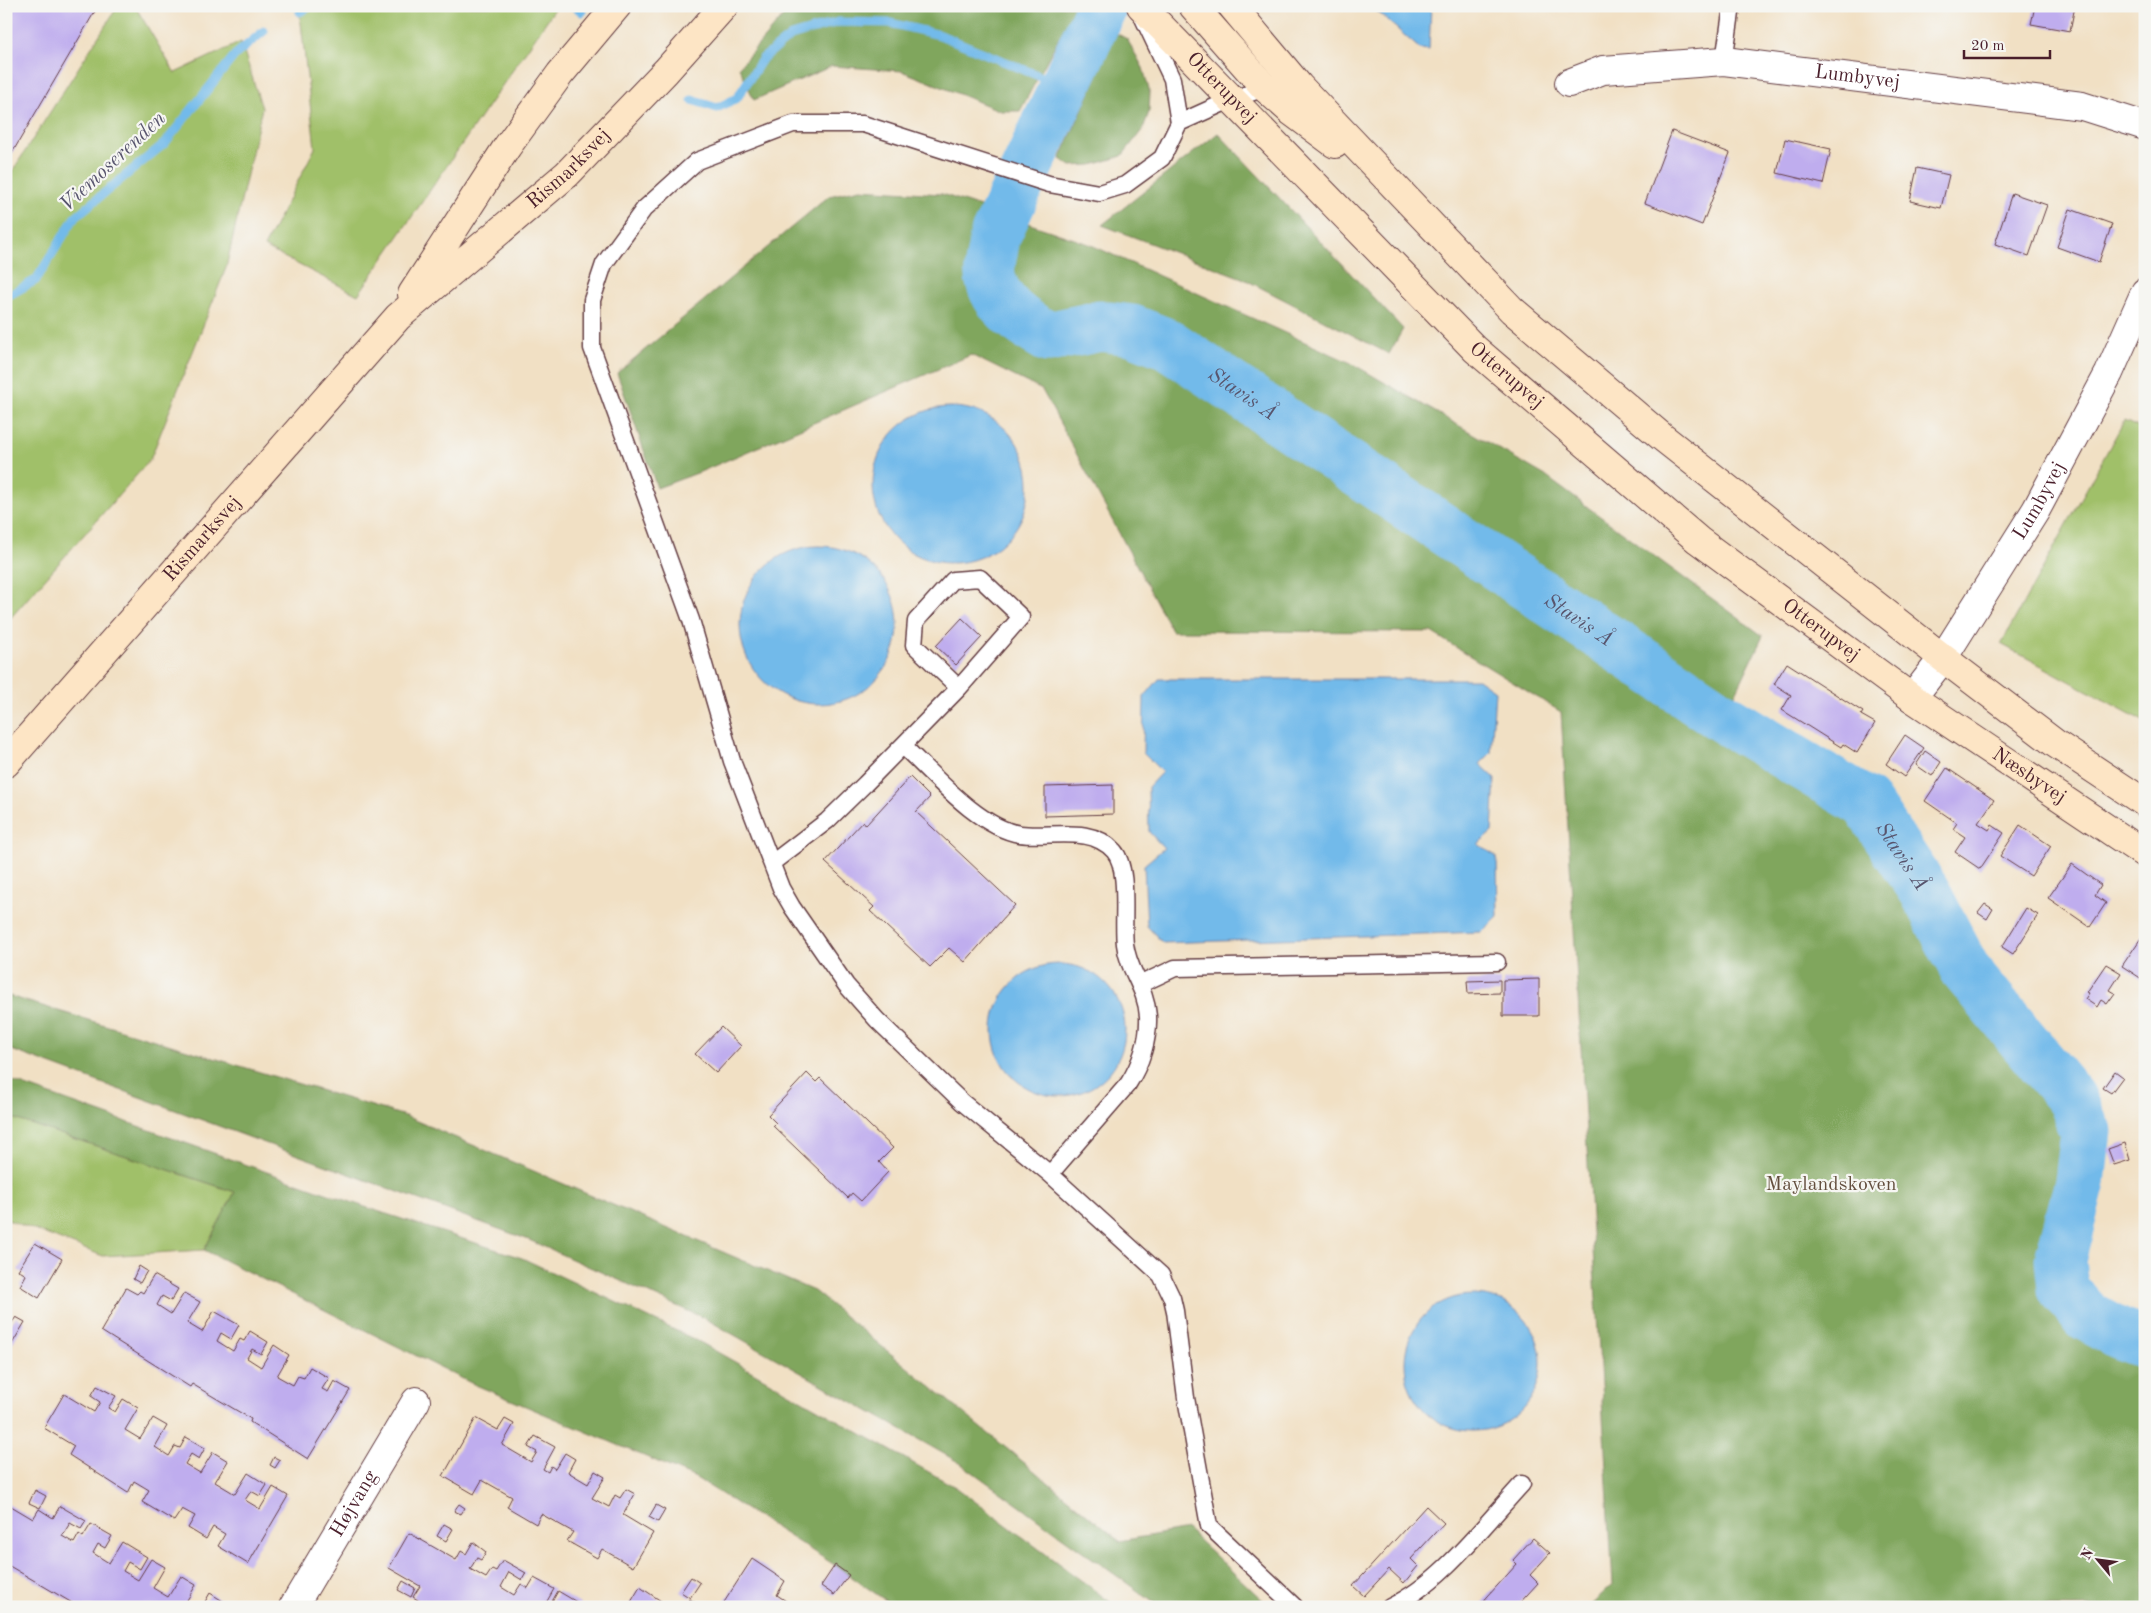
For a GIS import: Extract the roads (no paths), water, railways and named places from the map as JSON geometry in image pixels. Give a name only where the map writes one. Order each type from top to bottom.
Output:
[{"type":"main road","name":"Rismarksvej","points":[[398,317],[506,147],[560,74],[617,6]]},
{"type":"main road","points":[[666,71],[710,6]]},
{"type":"main road","name":"Rismarksvej","points":[[6,763],[398,317],[568,174],[666,71],[724,6]]},
{"type":"main road","name":"Otterupvej","points":[[1140,6],[1475,349],[1698,540],[1912,698]]},
{"type":"main road","points":[[1193,6],[1265,88],[1292,112],[1394,189]]},
{"type":"main road","points":[[1232,6],[1299,86],[1394,189],[1512,310],[1662,437],[1943,658],[2056,744],[2145,803]]},
{"type":"main road","name":"Næsbyvej","points":[[1912,698],[2145,854]]},
{"type":"street","name":"Lumbyvej","points":[[1569,83],[1602,70],[1724,61],[2082,106],[2145,126]]},
{"type":"street","name":"Lumbyvej","points":[[1912,698],[1943,658],[2036,510],[2109,373],[2145,292]]},
{"type":"street","name":"Højvang","points":[[293,1607],[416,1401]]},
{"type":"lane","points":[[1140,6],[1172,79],[1179,123],[1162,158],[1125,185],[1099,192],[1049,184],[863,124],[793,124],[697,161],[644,209],[604,264],[592,300],[592,348],[691,620],[732,761],[782,888],[820,949],[846,985],[877,1020],[962,1102],[1050,1174],[1161,1275],[1172,1298],[1175,1311],[1186,1398],[1209,1526],[1294,1607]]},
{"type":"lane","points":[[1724,61],[1732,6]]},
{"type":"lane","points":[[1179,123],[1230,100],[1265,88]]},
{"type":"lane","points":[[772,863],[827,821],[903,746],[959,688],[1022,616],[980,578],[953,580],[916,621],[914,645],[959,688]]},
{"type":"lane","points":[[903,746],[968,807],[992,826],[1019,834],[1093,836],[1115,852],[1124,880],[1124,944],[1128,963],[1141,984],[1148,1015],[1148,1027],[1138,1069],[1128,1084],[1050,1174]]},
{"type":"lane","points":[[1141,984],[1176,968],[1497,962]]},
{"type":"lane","points":[[1390,1607],[1410,1597],[1455,1557],[1522,1484]]},
{"type":"water","points":[[1371,6],[1431,6],[1429,50],[1420,49]]},
{"type":"water","points":[[943,407],[959,407],[974,410],[988,416],[1001,424],[1012,435],[1026,462],[1029,485],[1028,500],[1020,522],[1012,535],[1001,546],[974,560],[959,563],[943,563],[928,560],[914,554],[901,546],[890,535],[876,508],[873,493],[873,477],[876,462],[882,448],[890,435],[901,424],[928,410]]},
{"type":"water","points":[[819,546],[849,552],[875,569],[892,595],[898,625],[892,655],[875,681],[849,698],[819,704],[789,698],[763,681],[746,655],[740,625],[746,595],[763,569],[789,552]]},
{"type":"water","points":[[1159,679],[1478,679],[1495,691],[1491,753],[1480,764],[1495,778],[1492,832],[1478,844],[1497,857],[1498,917],[1482,932],[1163,943],[1147,926],[1144,865],[1164,848],[1149,832],[1148,787],[1162,772],[1143,753],[1144,697]]},
{"type":"water","points":[[1059,964],[1084,969],[1096,975],[1114,993],[1120,1005],[1125,1030],[1120,1055],[1114,1067],[1096,1085],[1084,1091],[1059,1096],[1034,1091],[1022,1085],[1004,1067],[998,1055],[993,1030],[998,1005],[1004,993],[1022,975],[1034,969]]},
{"type":"water","points":[[1473,1295],[1499,1300],[1511,1306],[1521,1315],[1530,1325],[1536,1337],[1541,1363],[1536,1389],[1530,1401],[1521,1411],[1511,1420],[1499,1426],[1473,1431],[1447,1426],[1435,1420],[1425,1411],[1416,1401],[1410,1389],[1405,1363],[1410,1337],[1416,1325],[1425,1315],[1435,1306],[1447,1300]]},
{"type":"waterway","name":"Viemoserenden","points":[[300,12],[310,6]]},
{"type":"waterway","name":"Viemoserenden","points":[[575,6],[582,12]]},
{"type":"waterway","name":"Stavis Å","points":[[1102,6],[995,236],[990,276],[993,287],[1004,305],[1021,320],[1048,337],[1100,326],[1132,330],[1168,344],[1724,718],[1866,803],[1924,890],[1966,971],[2071,1098],[2086,1131],[2080,1182],[2060,1260],[2063,1289],[2087,1316],[2120,1334],[2145,1343]]},
{"type":"waterway","name":"Viemoserenden","points":[[692,100],[717,108],[737,98],[763,58],[791,36],[838,22],[890,23],[940,35],[1066,87]]},
{"type":"waterway","name":"Viemoserenden","points":[[6,294],[11,294],[36,280],[75,217],[165,143],[235,55],[264,31]]},
{"type":"park label","name":"Maylandskoven","points":[[1831,1185]]}]
